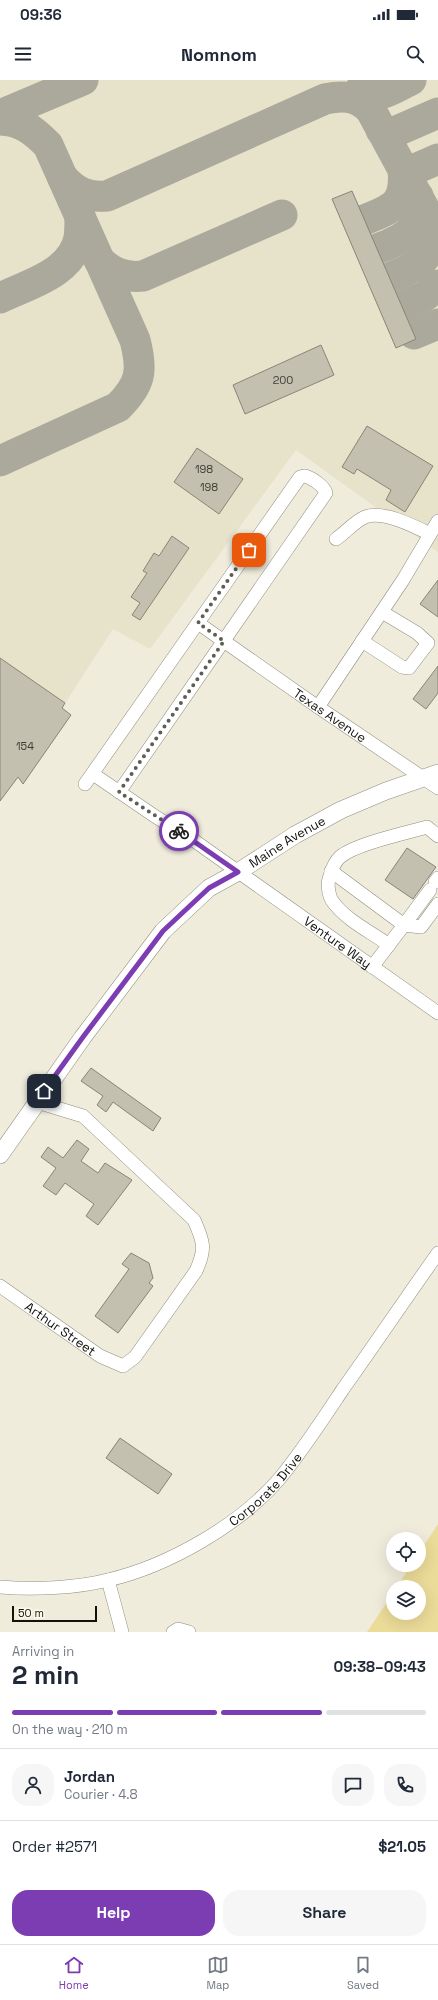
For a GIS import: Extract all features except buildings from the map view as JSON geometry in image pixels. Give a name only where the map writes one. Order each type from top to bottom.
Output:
[{"type":"main road","name":"Maine Avenue","points":[[0,1155],[83,1037],[163,931],[209,888],[238,872],[295,835],[341,810],[386,791],[431,776]]},
{"type":"street","points":[[124,795],[224,641],[326,493],[325,490],[308,477],[300,477],[198,623]]},
{"type":"street","points":[[336,540],[365,517],[378,514],[409,524],[430,534]]},
{"type":"street","points":[[318,707],[403,580],[438,521]]},
{"type":"street","points":[[362,641],[402,667],[409,668],[422,652],[428,643],[417,633],[382,612]]},
{"type":"street","name":"Texas Avenue","points":[[198,623],[318,707],[431,776],[438,788]]},
{"type":"street","name":"Venture Way","points":[[198,623],[89,779],[124,795],[189,837],[438,1013]]},
{"type":"street","points":[[389,945],[340,911],[331,900],[328,883],[331,871],[339,858],[352,850],[427,827],[438,836]]},
{"type":"street","points":[[331,871],[404,925],[421,927],[438,904]]},
{"type":"street","points":[[372,967],[434,883]]},
{"type":"street","name":"Arthur Street","points":[[0,1286],[100,1356],[123,1366],[135,1357],[196,1271],[203,1256],[200,1233],[189,1216],[82,1116],[37,1102]]},
{"type":"street","name":"Corporate Drive","points":[[0,1587],[22,1589],[108,1580],[157,1563],[195,1545],[240,1515],[279,1478],[319,1424],[438,1253]]},
{"type":"street","points":[[108,1580],[122,1632]]},
{"type":"street","points":[[173,1632],[178,1629],[189,1632]]},
{"type":"shaded area","points":[[0,80],[438,80],[438,552],[296,450],[150,649],[113,629],[62,708],[71,715],[23,784],[18,777],[0,802]]},
{"type":"shaded area","points":[[438,1524],[438,1632],[367,1632],[386,1604],[386,1620],[426,1620],[426,1580],[401,1580],[407,1572],[426,1572],[426,1542]]},
{"type":"taxiway","points":[[0,115],[83,80]]},
{"type":"taxiway","points":[[362,93],[368,95],[381,94],[411,80]]},
{"type":"taxiway","points":[[360,90],[438,234]]},
{"type":"taxiway","points":[[63,178],[83,193],[94,196],[107,196],[325,99],[338,97],[354,99],[369,108]]},
{"type":"taxiway","points":[[381,130],[392,133],[438,113]]},
{"type":"taxiway","points":[[0,120],[15,122],[27,127],[48,145],[135,340],[139,360],[136,384],[126,399],[118,407],[0,461]]},
{"type":"taxiway","points":[[364,220],[384,212],[396,203],[403,189],[403,168],[413,170],[438,159]]},
{"type":"taxiway","points":[[377,249],[404,237],[410,232],[417,218],[418,196]]},
{"type":"taxiway","points":[[99,260],[104,265],[119,274],[143,276],[282,215]]},
{"type":"taxiway","points":[[0,298],[47,276],[67,261],[79,238],[80,216]]},
{"type":"taxiway","points":[[389,278],[417,265],[423,260],[430,245],[432,223]]},
{"type":"taxiway","points":[[402,306],[425,296],[438,285]]},
{"type":"taxiway","points":[[414,334],[438,324]]},
{"type":"way so far","points":[[179,831],[119,792],[224,641],[198,623],[249,550]]},
{"type":"route","points":[[44,1091],[163,931],[209,888],[238,872],[179,831]]}]
